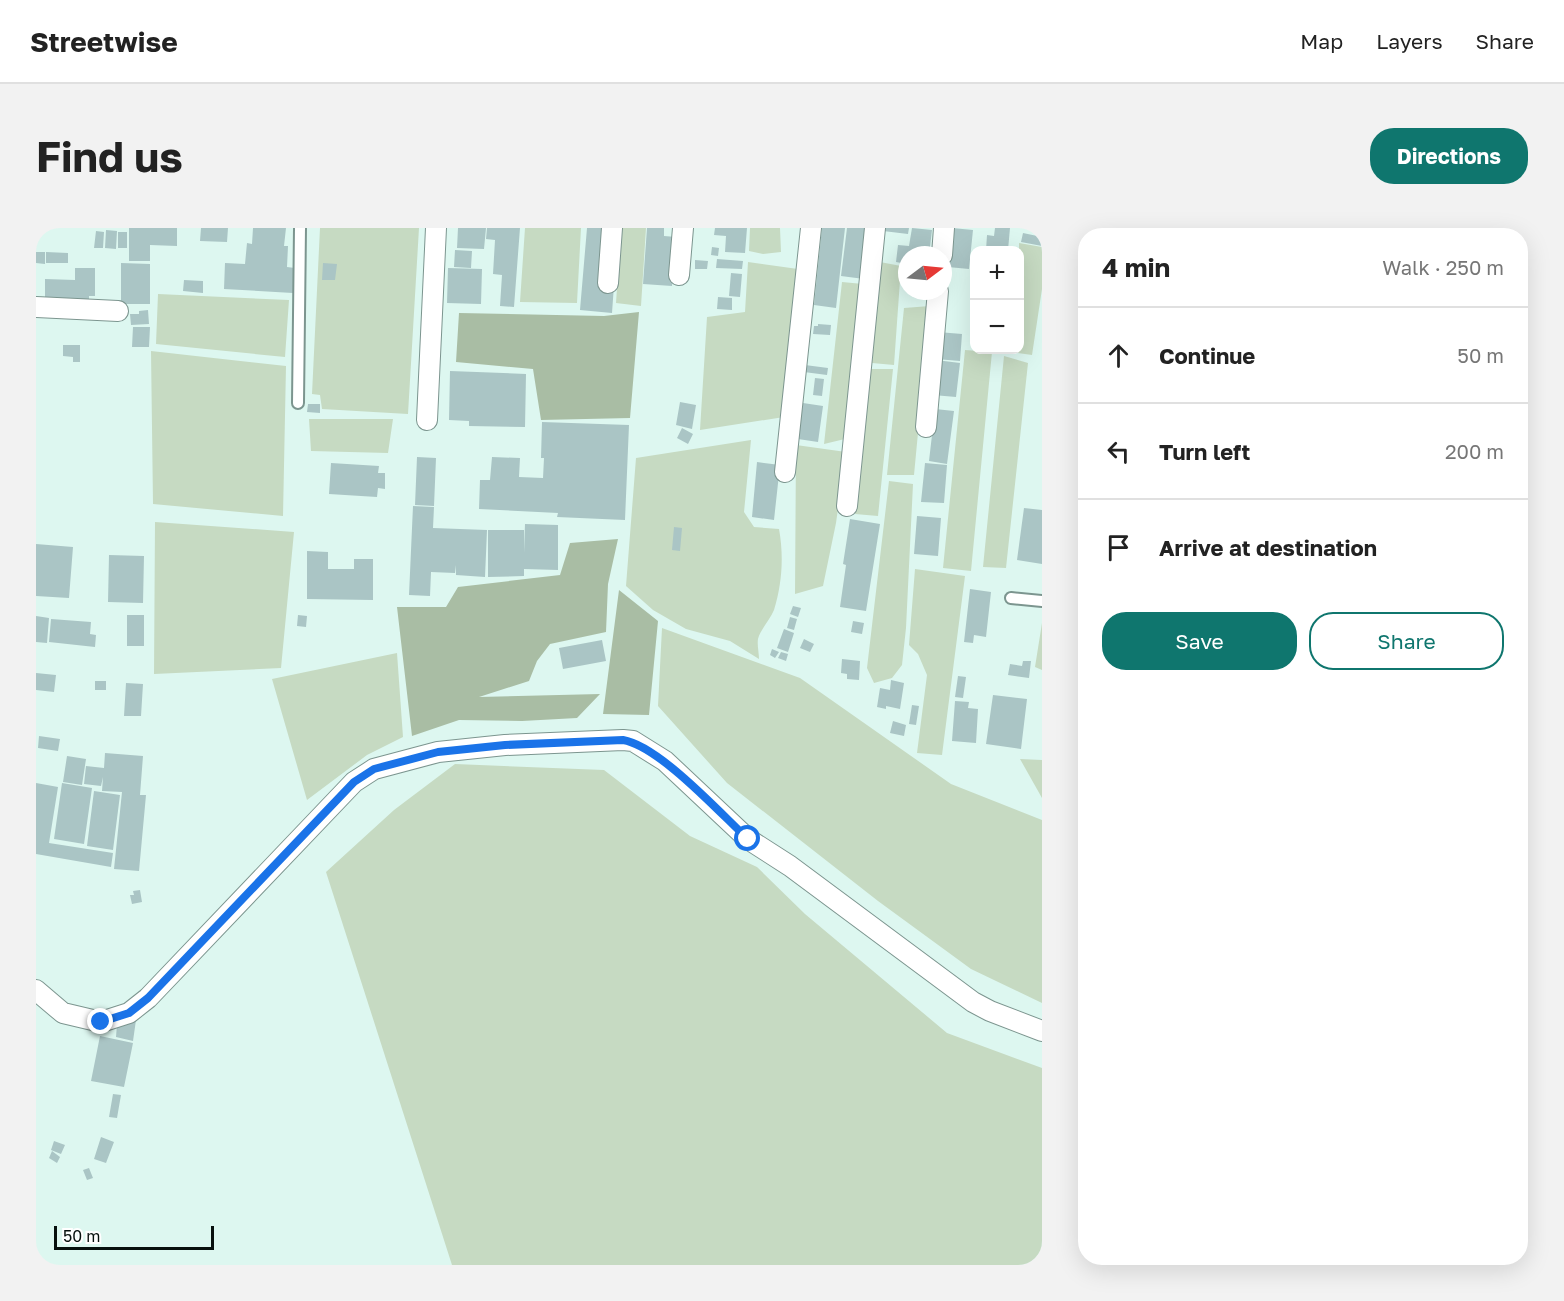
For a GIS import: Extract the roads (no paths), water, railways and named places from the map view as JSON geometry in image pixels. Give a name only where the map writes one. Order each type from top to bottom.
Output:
[{"type":"street","points":[[427,420],[436,228]]},
{"type":"street","points":[[608,283],[612,228]]},
{"type":"street","points":[[679,274],[683,228]]},
{"type":"street","points":[[785,472],[811,228]]},
{"type":"street","points":[[847,506],[875,228]]},
{"type":"street","points":[[943,246],[944,228]]},
{"type":"street","points":[[926,428],[938,300]]},
{"type":"street","points":[[36,307],[118,311]]},
{"type":"street","points":[[36,990],[63,1013],[73,1016],[101,1022],[129,1013],[148,998],[354,782],[374,769],[438,752],[505,745],[623,740],[633,741],[665,761],[748,839],[790,866],[974,1002],[990,1011],[1042,1031]]},
{"type":"lane","points":[[298,403],[300,228]]},
{"type":"lane","points":[[1011,598],[1042,601]]}]
